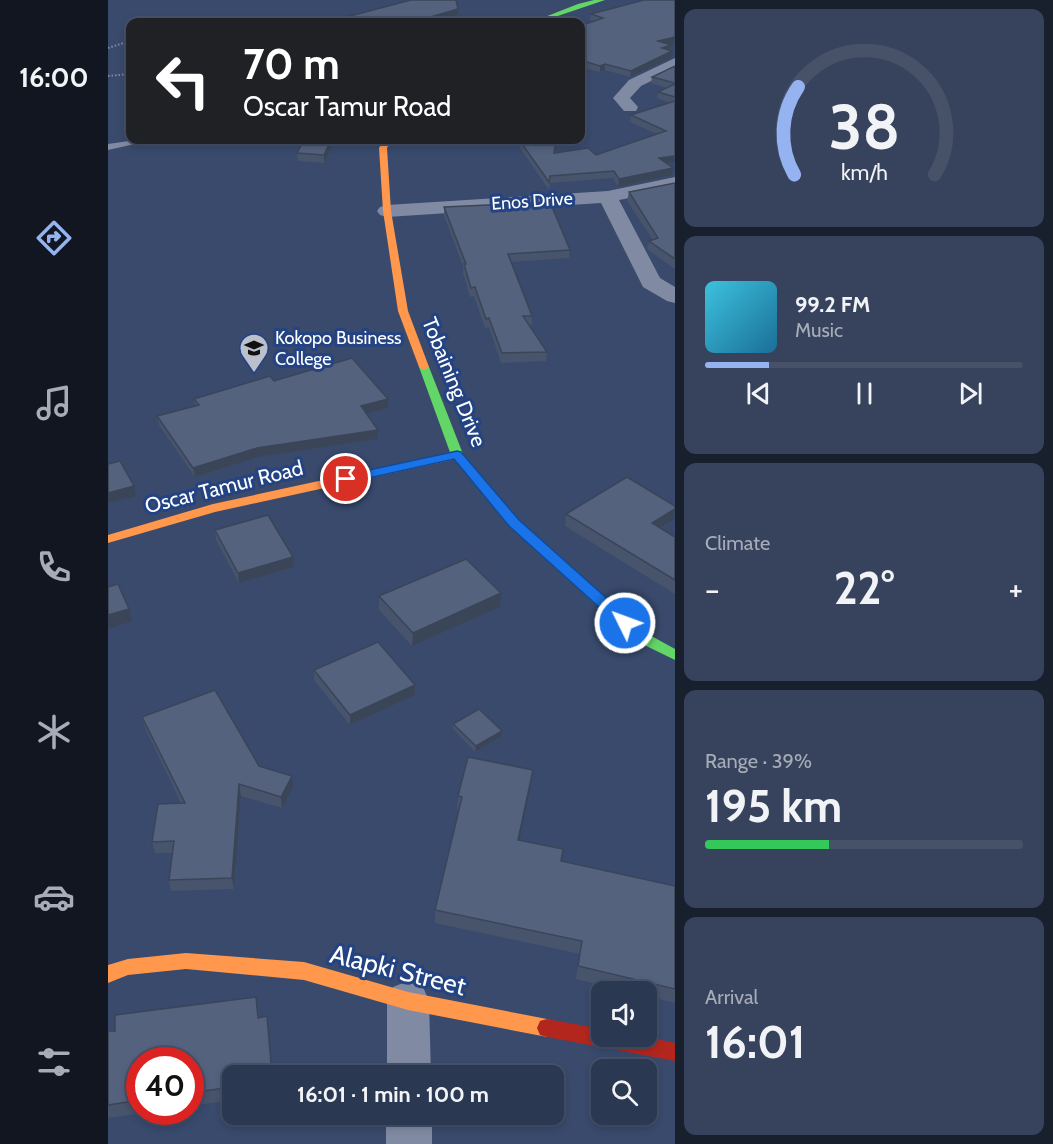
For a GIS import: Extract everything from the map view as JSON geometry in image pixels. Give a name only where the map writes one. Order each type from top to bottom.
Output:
[{"type":"street","points":[[546,18],[580,5],[602,0]]},
{"type":"street","points":[[630,107],[621,98],[635,82],[675,63]]},
{"type":"street","name":"Tobaining Drive","points":[[386,144],[383,148],[387,211],[403,311],[457,455],[514,523],[641,637],[675,656]]},
{"type":"street","name":"Enos Drive","points":[[387,211],[608,197],[675,183]]},
{"type":"street","points":[[608,197],[651,282],[675,296]]},
{"type":"street","name":"Oscar Tamur Road","points":[[108,539],[213,508],[457,455]]},
{"type":"street","name":"Alapki Street","points":[[108,974],[128,968],[186,961],[304,971],[408,1001],[675,1052]]},
{"type":"street","points":[[408,1001],[409,1065]]},
{"type":"street","points":[[409,1125],[409,1144]]},
{"type":"lane","points":[[108,147],[126,144]]},
{"type":"path","points":[[108,48],[126,42]]},
{"type":"path","points":[[108,76],[126,74]]},
{"type":"building","points":[[411,0],[456,0],[458,9],[427,18],[343,18]]},
{"type":"building","points":[[644,0],[675,0],[675,37],[658,41],[671,45],[662,48],[672,51],[631,71],[585,62],[585,24],[603,18],[591,14]]},
{"type":"building","points":[[675,66],[675,83],[652,77]]},
{"type":"building","points":[[675,84],[675,97],[658,92]]},
{"type":"building","points":[[675,101],[675,156],[659,158],[673,168],[619,179],[614,171],[550,176],[549,182],[522,144],[555,144],[554,153],[588,148],[596,155],[666,131],[631,115]]},
{"type":"building","points":[[302,144],[329,144],[324,155],[297,153]]},
{"type":"building","points":[[675,183],[675,259],[649,241],[658,238],[629,192]]},
{"type":"building","points":[[550,202],[570,250],[508,254],[532,316],[523,316],[547,352],[502,353],[489,318],[486,319],[475,287],[471,288],[464,264],[466,264],[444,207]]},
{"type":"building","points":[[352,358],[388,399],[361,406],[378,430],[257,448],[193,468],[157,416],[199,405],[194,399],[270,376],[274,381]]},
{"type":"building","points":[[120,461],[134,486],[108,493],[108,464]]},
{"type":"building","points":[[627,477],[675,506],[675,509],[652,523],[675,537],[675,580],[566,514]]},
{"type":"building","points":[[268,515],[293,557],[238,573],[215,530]]},
{"type":"building","points":[[466,559],[501,593],[413,633],[379,596]]},
{"type":"building","points":[[118,584],[129,609],[108,615],[108,587]]},
{"type":"building","points":[[378,642],[415,685],[350,715],[314,670]]},
{"type":"building","points":[[215,690],[259,766],[292,776],[281,797],[239,784],[232,878],[169,880],[174,841],[152,842],[158,804],[185,803],[142,717]]},
{"type":"building","points":[[479,709],[502,731],[476,746],[453,724]]},
{"type":"building","points":[[468,757],[533,770],[518,840],[563,849],[561,861],[675,886],[675,989],[657,985],[657,981],[641,981],[578,966],[582,941],[435,910],[462,797],[458,796]]},
{"type":"building","points":[[256,997],[258,1018],[267,1016],[271,1065],[222,1065],[222,1088],[204,1091],[204,1047],[126,1047],[126,1102],[108,1105],[108,1031],[115,1031],[115,1015]]},
{"type":"traffic: fast","points":[[546,18],[580,5],[602,0]]},
{"type":"traffic: fast","points":[[424,367],[457,455],[514,523],[641,637],[675,655]]},
{"type":"traffic: slow","points":[[386,144],[383,148],[387,211],[403,311],[424,367]]},
{"type":"traffic: slow","points":[[108,539],[213,508],[457,455]]},
{"type":"traffic: slow","points":[[108,974],[128,967],[186,961],[304,971],[408,1001],[547,1028]]},
{"type":"traffic: jam","points":[[547,1028],[675,1052]]},
{"type":"place","name":"Kokopo Business College","points":[[254,374]]},
{"type":"route","points":[[346,479],[457,455],[514,523],[625,623]]}]
